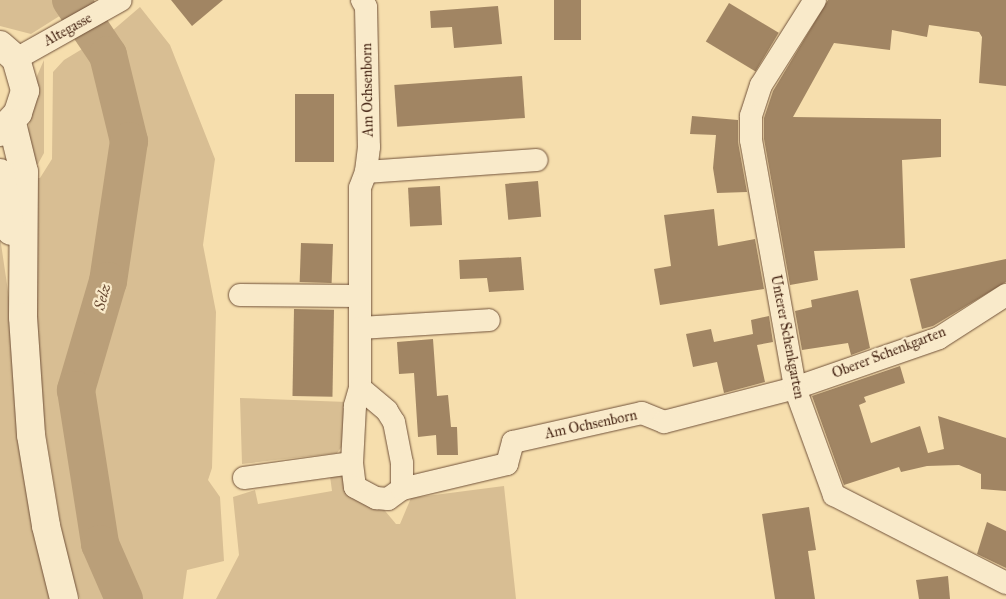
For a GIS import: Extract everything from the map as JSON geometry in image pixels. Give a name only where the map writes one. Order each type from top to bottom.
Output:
[{"type":"main road","points":[[8,52],[24,91],[6,127],[24,172],[23,317],[26,390],[37,481],[64,599]]},
{"type":"main road","points":[[0,173],[23,317]]},
{"type":"street","name":"Altegasse","points":[[8,52],[52,40],[121,0]]},
{"type":"street","name":"Unterer Schenkgarten","points":[[815,0],[761,85],[751,116],[751,140],[795,388],[834,495],[1006,583]]},
{"type":"street","name":"Am Ochsenborn","points":[[371,2],[366,172],[360,188],[360,388],[355,406],[352,463],[355,486],[376,498],[388,499],[402,489],[507,464],[513,442],[642,413],[664,422],[795,388]]},
{"type":"street","points":[[366,172],[537,160]]},
{"type":"street","points":[[240,295],[359,296]]},
{"type":"street","name":"Oberer Schenkgarten","points":[[795,388],[939,338],[1006,295]]},
{"type":"street","points":[[360,328],[489,320]]},
{"type":"street","points":[[360,388],[388,411],[394,422],[402,463],[402,489]]},
{"type":"street","points":[[244,478],[352,463]]},
{"type":"shaded area","points":[[0,0],[85,0],[31,34],[0,26]]},
{"type":"shaded area","points":[[140,7],[170,45],[215,159],[203,245],[216,312],[212,468],[208,480],[220,497],[224,561],[187,570],[183,599],[80,599],[67,562],[39,391],[30,178],[40,178],[52,159],[53,72],[64,60],[112,31]]},
{"type":"shaded area","points":[[44,60],[44,153],[38,164],[29,165],[27,132],[37,96],[37,76]]},
{"type":"shaded area","points":[[0,237],[9,298],[20,436],[50,599],[0,599]]},
{"type":"shaded area","points":[[240,398],[347,402],[346,441],[337,453],[242,464]]},
{"type":"shaded area","points":[[341,475],[350,492],[381,506],[396,524],[400,524],[411,498],[504,486],[516,599],[216,599],[239,555],[233,497],[255,490],[258,504],[332,491],[330,476]]},
{"type":"building","points":[[171,0],[223,0],[192,26]]},
{"type":"building","points":[[554,0],[581,0],[581,40],[554,40]]},
{"type":"building","points":[[828,0],[1006,0],[1006,86],[979,83],[982,37],[979,32],[929,25],[927,37],[892,30],[890,50],[834,43],[793,117],[941,119],[941,157],[902,160],[905,248],[814,251],[818,280],[790,285],[764,139],[764,118],[773,91]]},
{"type":"building","points":[[729,3],[779,33],[756,71],[706,42]]},
{"type":"building","points":[[498,6],[502,44],[454,48],[452,27],[431,28],[430,11]]},
{"type":"building","points":[[522,76],[525,118],[397,127],[394,85]]},
{"type":"building","points":[[295,94],[334,94],[334,162],[295,162]]},
{"type":"building","points":[[692,116],[738,120],[738,142],[747,192],[717,193],[713,168],[716,135],[690,134]]},
{"type":"building","points":[[538,181],[541,217],[508,220],[505,184]]},
{"type":"building","points":[[440,186],[442,225],[410,227],[408,188]]},
{"type":"building","points":[[714,209],[718,246],[755,239],[764,289],[660,305],[654,269],[671,266],[664,215]]},
{"type":"building","points":[[301,243],[333,244],[332,283],[300,282]]},
{"type":"building","points":[[521,257],[524,290],[489,292],[487,278],[460,279],[459,260]]},
{"type":"building","points":[[1006,259],[1006,282],[933,326],[922,329],[910,279]]},
{"type":"building","points":[[858,290],[870,348],[851,355],[848,343],[802,350],[795,311],[812,307],[811,300]]},
{"type":"building","points":[[294,309],[334,310],[332,397],[292,396]]},
{"type":"building","points":[[769,316],[773,342],[757,345],[765,382],[724,393],[717,362],[693,367],[686,334],[711,329],[714,342],[753,334],[751,320]]},
{"type":"building","points":[[433,339],[437,396],[448,395],[451,427],[457,427],[458,455],[437,455],[436,435],[418,437],[414,373],[399,374],[397,342]]},
{"type":"building","points":[[900,366],[905,383],[864,397],[866,402],[859,405],[871,443],[920,426],[928,453],[944,449],[938,416],[1006,438],[1006,491],[981,489],[981,474],[959,465],[927,466],[901,472],[899,467],[844,485],[812,396]]},
{"type":"building","points":[[809,507],[816,550],[808,551],[815,599],[775,599],[762,514]]},
{"type":"building","points":[[987,522],[1006,531],[1006,568],[977,554]]},
{"type":"building","points":[[948,576],[950,599],[919,599],[916,580]]},
{"type":"waterway","name":"Selz","points":[[71,0],[108,55],[129,141],[108,281],[76,390],[100,544],[124,599]]}]
